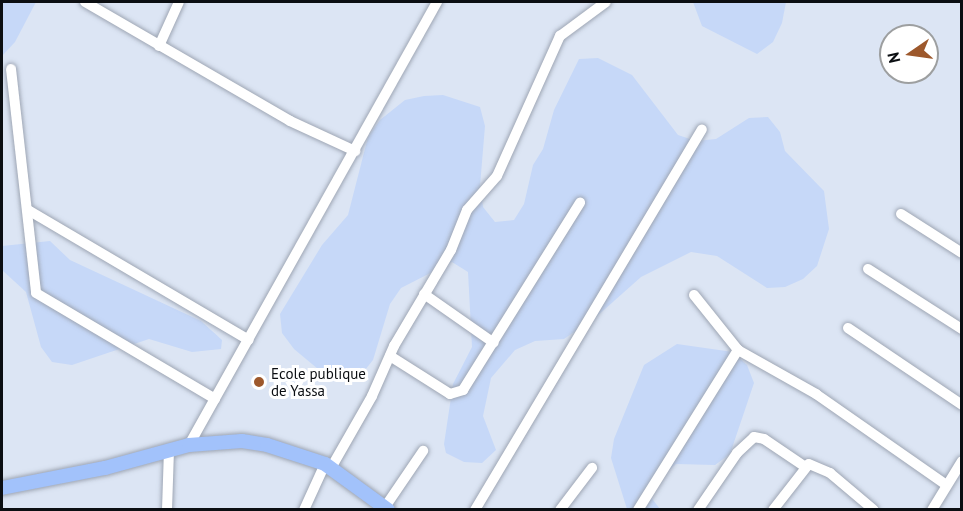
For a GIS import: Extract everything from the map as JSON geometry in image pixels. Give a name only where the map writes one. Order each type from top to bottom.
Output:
[{"type":"main road","points":[[2,488],[105,468],[189,445],[242,441],[267,445],[328,466],[387,508]]},
{"type":"street","points":[[159,45],[178,2]]},
{"type":"street","points":[[189,445],[437,2]]},
{"type":"street","points":[[304,510],[424,294],[451,250],[467,210],[497,176],[560,36],[606,2]]},
{"type":"street","points":[[92,3],[290,121],[355,151]]},
{"type":"street","points":[[11,69],[37,295],[215,399]]},
{"type":"street","points":[[474,510],[702,129]]},
{"type":"street","points":[[390,356],[452,396],[463,390],[580,203]]},
{"type":"street","points":[[28,210],[249,340]]},
{"type":"street","points":[[901,214],[962,253]]},
{"type":"street","points":[[868,269],[962,329]]},
{"type":"street","points":[[424,294],[494,343]]},
{"type":"street","points":[[694,294],[738,350],[816,394],[945,484]]},
{"type":"street","points":[[848,328],[962,405]]},
{"type":"street","points":[[638,510],[738,350]]},
{"type":"street","points":[[698,510],[736,453],[754,436],[764,439],[804,466]]},
{"type":"street","points":[[167,510],[169,451]]},
{"type":"street","points":[[387,508],[423,451]]},
{"type":"street","points":[[932,510],[945,484],[962,461]]},
{"type":"street","points":[[773,510],[804,466],[813,464],[830,473],[874,510]]},
{"type":"street","points":[[560,510],[592,468]]},
{"type":"shaded area","points":[[2,2],[36,2],[15,42],[2,56]]},
{"type":"shaded area","points":[[693,2],[786,2],[782,23],[773,42],[757,54],[702,26]]},
{"type":"shaded area","points":[[598,58],[632,75],[678,135],[696,141],[716,139],[749,118],[768,117],[780,132],[785,151],[824,191],[829,229],[817,266],[803,279],[785,287],[767,288],[717,256],[691,252],[641,277],[596,317],[564,339],[535,341],[515,350],[491,378],[483,416],[496,450],[482,463],[464,462],[446,453],[444,444],[453,384],[472,347],[468,272],[452,262],[401,288],[390,304],[373,360],[361,375],[342,379],[324,374],[294,349],[282,333],[280,314],[322,245],[348,215],[368,137],[380,120],[405,100],[424,96],[443,95],[480,107],[485,126],[480,186],[483,207],[495,222],[514,220],[524,204],[533,165],[543,149],[554,110],[579,59]]},
{"type":"shaded area","points":[[50,241],[70,260],[201,321],[222,340],[221,349],[192,352],[149,339],[72,365],[52,362],[41,347],[26,292],[2,270],[2,246]]},
{"type":"shaded area","points":[[677,344],[733,352],[747,365],[754,383],[730,454],[715,465],[676,464],[646,491],[660,509],[627,509],[611,458],[614,439],[644,365]]},
{"type":"place","name":"Ecole publique de Yassa","points":[[259,382]]}]
